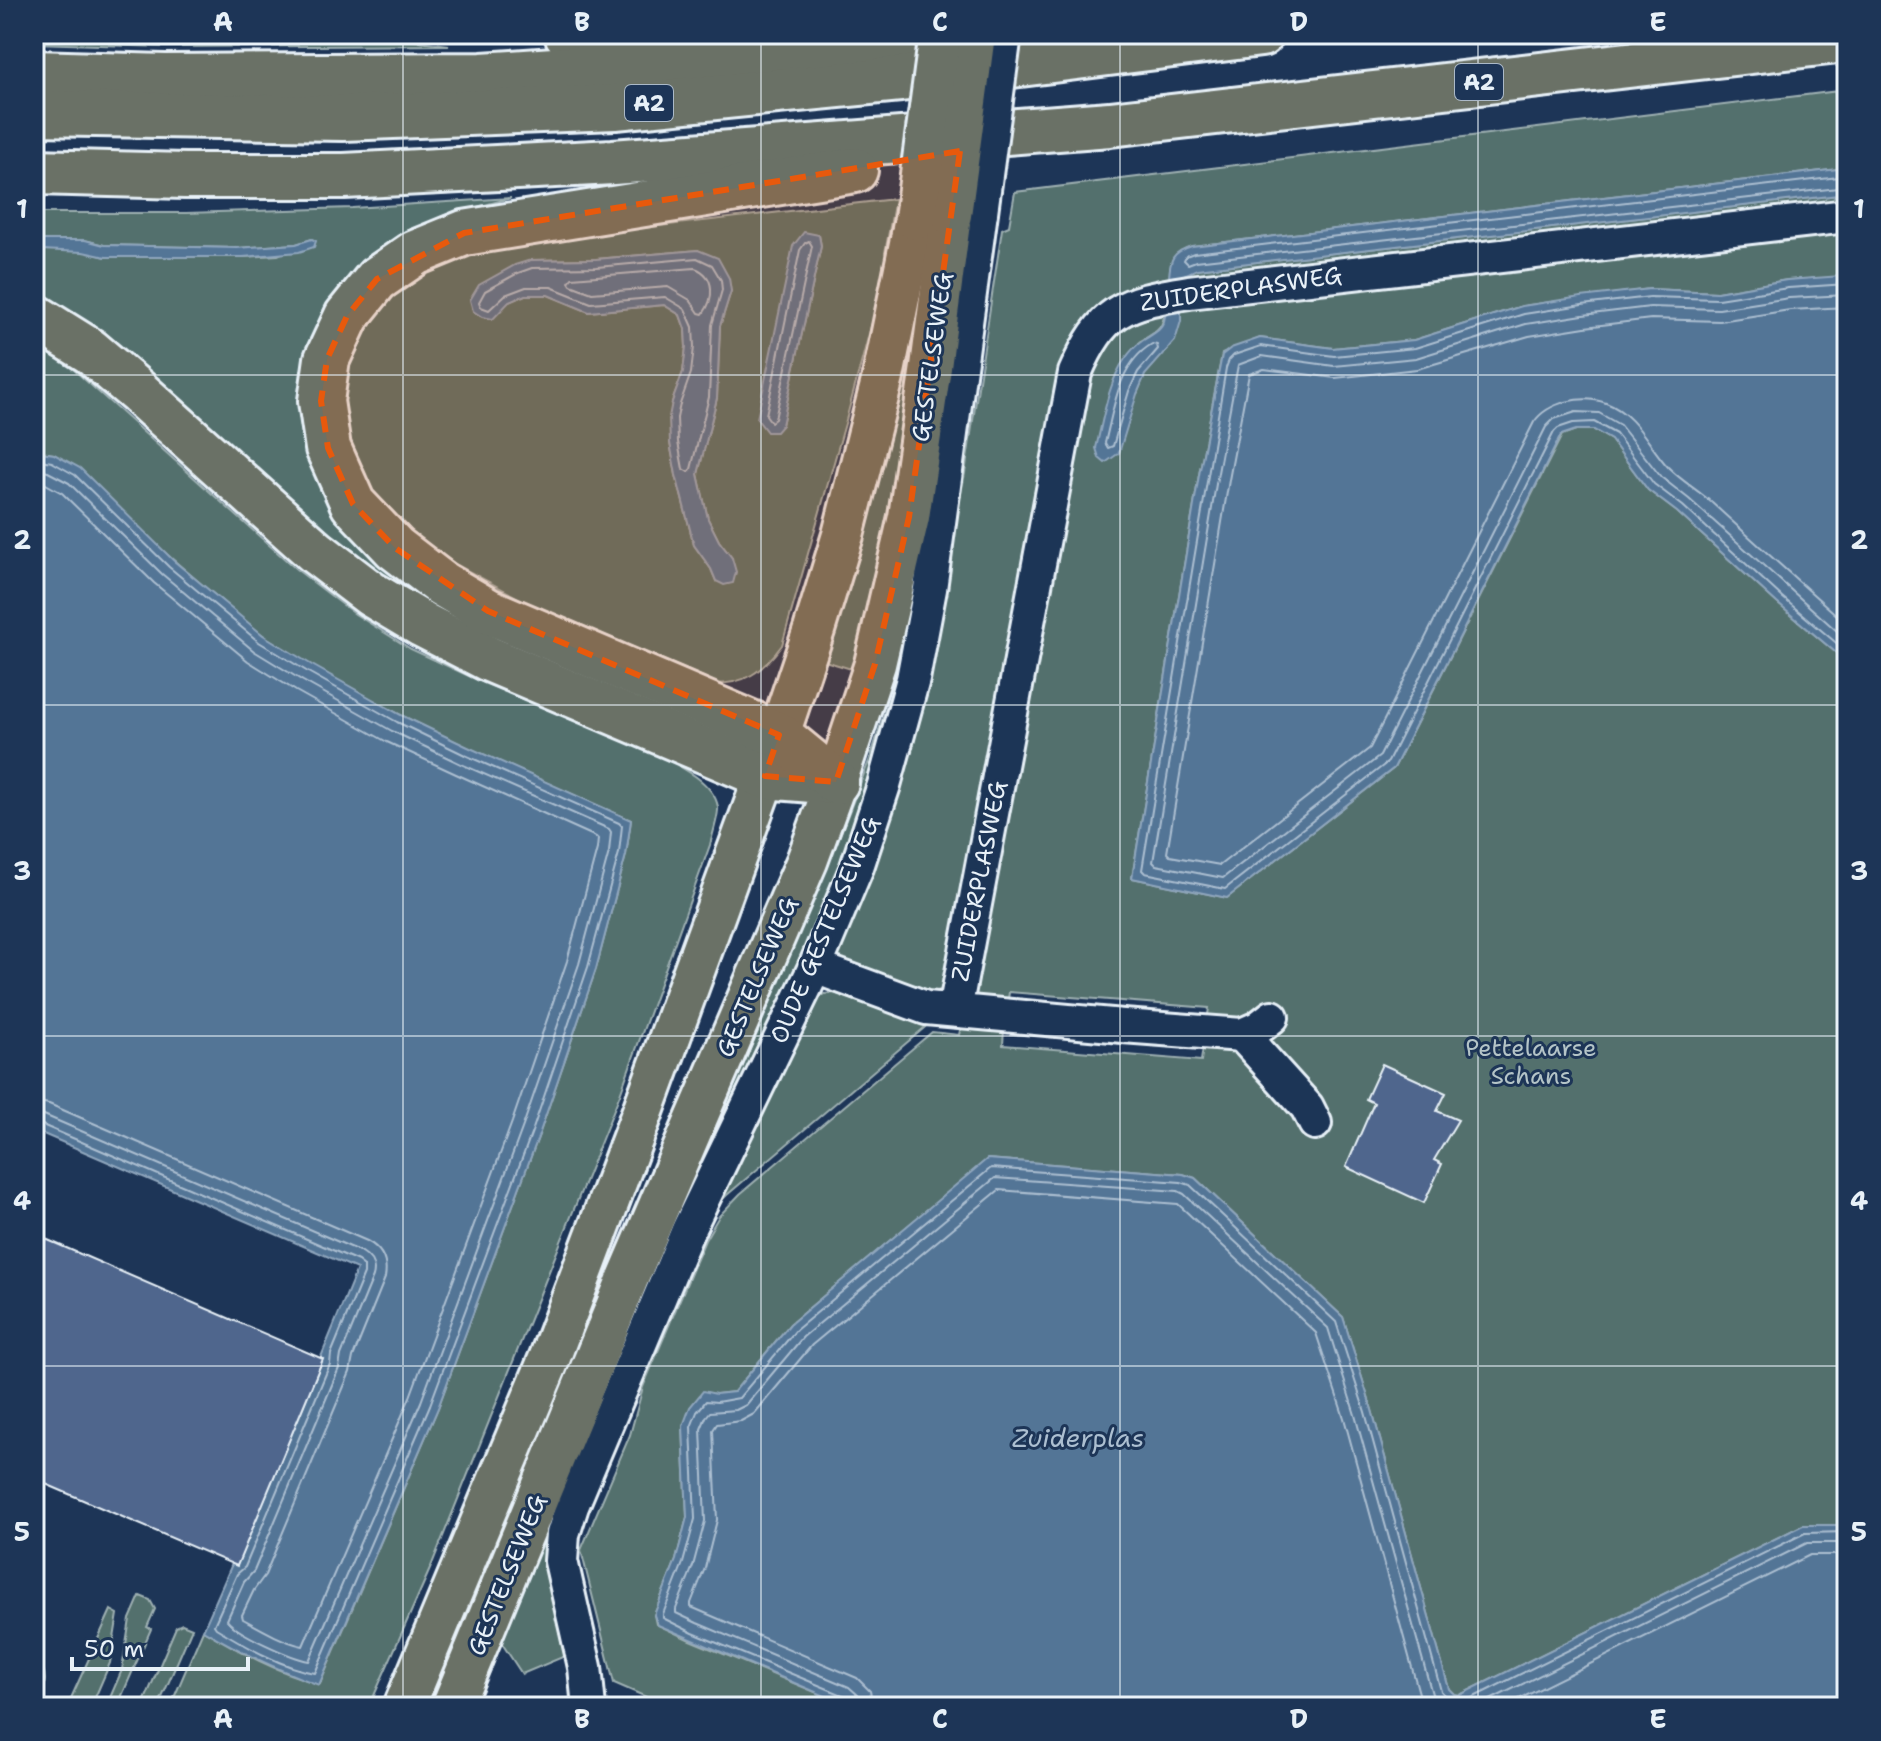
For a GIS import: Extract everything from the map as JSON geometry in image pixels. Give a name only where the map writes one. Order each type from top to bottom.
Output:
[{"type":"highway","name":"A2","points":[[567,34],[795,50]]},
{"type":"highway","name":"A2","points":[[34,73],[165,77],[482,75],[795,50],[938,34]]},
{"type":"highway","name":"A2","points":[[34,113],[343,118],[615,107],[900,79],[1261,34]]},
{"type":"highway","name":"A2","points":[[34,172],[344,176],[613,162],[1110,124],[1847,40]]},
{"type":"highway","name":"A2","points":[[779,735],[488,611],[442,584],[395,548],[353,504],[328,448],[321,401],[327,359],[347,316],[377,279],[415,253],[464,233],[1110,124]]},
{"type":"highway","points":[[34,316],[90,351],[316,552],[371,594],[423,625],[489,659],[765,776],[836,782]]},
{"type":"highway","points":[[779,735],[836,782]]},
{"type":"main road","points":[[938,34],[949,215]]},
{"type":"main road","points":[[949,215],[975,34]]},
{"type":"main road","name":"GESTELSEWEG","points":[[404,1707],[550,1357],[738,853],[843,535],[883,377],[949,215]]},
{"type":"main road","name":"GESTELSEWEG","points":[[452,1707],[628,1278],[800,877],[836,782],[875,664],[909,517],[949,215]]},
{"type":"street","name":"OUDE GESTELSEWEG","points":[[589,1707],[585,1667],[561,1561],[563,1534],[688,1230],[815,967],[857,867],[884,785],[913,679],[930,589],[949,215],[1005,34]]},
{"type":"street","name":"ZUIDERPLASWEG","points":[[955,1010],[1075,373],[1087,345],[1104,322],[1129,304],[1189,292],[1847,216]]},
{"type":"street","points":[[815,967],[926,1008],[1242,1035],[1272,1017]]},
{"type":"street","points":[[1242,1035],[1307,1107],[1315,1123]]},
{"type":"highlighted area","points":[[960,151],[909,517],[875,664],[836,782],[765,776],[779,735],[488,611],[395,548],[353,504],[328,448],[321,401],[327,359],[347,316],[377,279],[464,233]]},
{"type":"green space","points":[[34,34],[367,34],[449,45],[167,47],[34,43]]},
{"type":"green space","points":[[1847,90],[1847,168],[1192,246],[1179,252],[1172,260],[1169,285],[1101,318],[949,982],[927,995],[838,965],[838,945],[942,590],[965,473],[1002,229],[1009,226],[1015,192]]},
{"type":"green space","points":[[1847,194],[1847,208],[1181,283],[1182,276],[1197,269]]},
{"type":"green space","points":[[511,198],[443,216],[406,235],[338,311],[340,517],[381,565],[437,600],[504,650],[375,579],[34,305],[34,213],[352,208]],"holes":[[[312,239],[278,255],[106,257],[38,240],[237,248],[296,244]]]},
{"type":"green space","points":[[895,199],[885,253],[890,255],[782,645],[752,675],[733,682],[710,684],[706,678],[526,602],[457,565],[409,533],[369,489],[347,443],[342,404],[348,366],[364,329],[392,293],[426,270],[473,252],[537,240]],"holes":[[[819,235],[821,246],[782,425]],[[698,250],[731,291],[720,326],[717,398],[698,474],[708,519],[732,558],[716,581],[694,545],[670,443],[672,402],[683,372],[686,347],[680,315],[664,305],[589,312],[548,295],[525,295],[509,302],[531,260],[596,259]]]},
{"type":"green space","name":"Pettelaarse Schans","points":[[1847,223],[1847,277],[1787,280],[1717,292],[1650,289],[1522,306],[1414,340],[1333,348],[1260,338],[1222,354],[1132,878],[1227,898],[1394,768],[1562,435],[1576,430],[1594,430],[1611,440],[1648,490],[1847,662],[1847,1525],[1803,1525],[1460,1695],[1454,1694],[1449,1689],[1372,1410],[1343,1317],[1195,1178],[1183,1174],[988,1159],[790,1324],[734,1392],[716,1394],[683,1426],[687,1517],[676,1560],[654,1615],[656,1624],[851,1707],[669,1707],[614,1683],[581,1550],[630,1435],[643,1387],[705,1240],[719,1216],[740,1194],[932,1032],[959,1035],[961,1026],[1004,1029],[1003,1045],[1201,1061],[1209,1008],[1009,992],[1007,1007],[977,998],[972,987],[1075,414],[1109,330],[1166,305],[1159,328],[1139,342],[1137,394],[1145,374],[1175,340],[1179,302]]},
{"type":"green space","points":[[34,344],[74,370],[296,569],[355,614],[411,649],[670,761],[704,783],[718,807],[710,845],[620,1094],[430,1569],[369,1707],[170,1707],[203,1630],[260,1661],[320,1684],[438,1408],[540,1132],[596,969],[626,855],[631,820],[399,714],[309,664],[250,626],[54,454],[34,451]]},
{"type":"green space","points":[[898,370],[916,374],[896,500],[858,671],[818,659]]},
{"type":"green space","points":[[919,600],[861,834],[670,1238],[871,756]]},
{"type":"green space","points":[[834,993],[914,1021],[930,1023],[709,1213],[814,999]]},
{"type":"green space","points":[[548,1526],[570,1654],[522,1674],[499,1639]]},
{"type":"green space","points":[[140,1596],[150,1600],[155,1609],[147,1627],[151,1629],[117,1707],[106,1707],[122,1670],[130,1619]]},
{"type":"green space","points":[[111,1610],[118,1614],[110,1663],[91,1707],[67,1707]]},
{"type":"green space","points":[[182,1624],[192,1628],[158,1707],[142,1707],[176,1627]]},
{"type":"green space","points":[[34,1657],[42,1668],[45,1680],[42,1692],[34,1703]]},
{"type":"water","points":[[1847,168],[1847,194],[1197,269],[1182,276],[1178,310],[1181,321],[1175,341],[1145,375],[1119,453],[1105,463],[1099,458],[1096,448],[1114,379],[1132,350],[1163,325],[1171,261],[1185,248]]},
{"type":"water","points":[[804,232],[819,235],[821,246],[782,425],[776,432],[767,432],[757,419],[793,246]]},
{"type":"water","points":[[312,239],[316,241],[314,247],[299,252],[243,257],[106,257],[83,252],[41,250],[35,244],[38,240],[85,240],[104,245],[237,248],[296,244]]},
{"type":"water","points":[[698,250],[718,258],[729,278],[731,291],[720,326],[717,398],[698,474],[708,519],[732,558],[736,572],[733,583],[724,585],[716,581],[694,545],[670,443],[669,417],[683,372],[686,347],[680,315],[664,305],[589,312],[548,295],[525,295],[509,302],[493,319],[473,311],[470,300],[479,285],[515,265],[531,260],[596,259]]},
{"type":"water","points":[[1847,277],[1847,662],[1648,490],[1611,440],[1594,430],[1576,430],[1561,435],[1394,768],[1227,898],[1132,878],[1222,355],[1231,348],[1260,338],[1333,348],[1414,340],[1522,306],[1581,297],[1650,289],[1717,292],[1787,280]]},
{"type":"water","points":[[34,451],[54,454],[80,468],[174,561],[263,635],[401,715],[631,820],[626,855],[596,969],[540,1132],[438,1408],[319,1685],[260,1660],[203,1630],[232,1564],[237,1565],[357,1269],[34,1130]]},
{"type":"water","name":"Zuiderplas","points":[[987,1159],[1183,1174],[1195,1178],[1343,1317],[1372,1410],[1449,1689],[1454,1694],[1460,1695],[1803,1525],[1847,1525],[1847,1707],[851,1707],[658,1625],[654,1615],[676,1560],[687,1517],[683,1426],[690,1407],[703,1391],[716,1394],[734,1392],[790,1324]]},
{"type":"building","points":[[1382,1064],[1446,1093],[1437,1111],[1458,1120],[1434,1160],[1442,1164],[1424,1203],[1346,1167],[1374,1103],[1366,1099]]},
{"type":"building","points":[[34,1234],[323,1359],[237,1566],[34,1479]]}]
